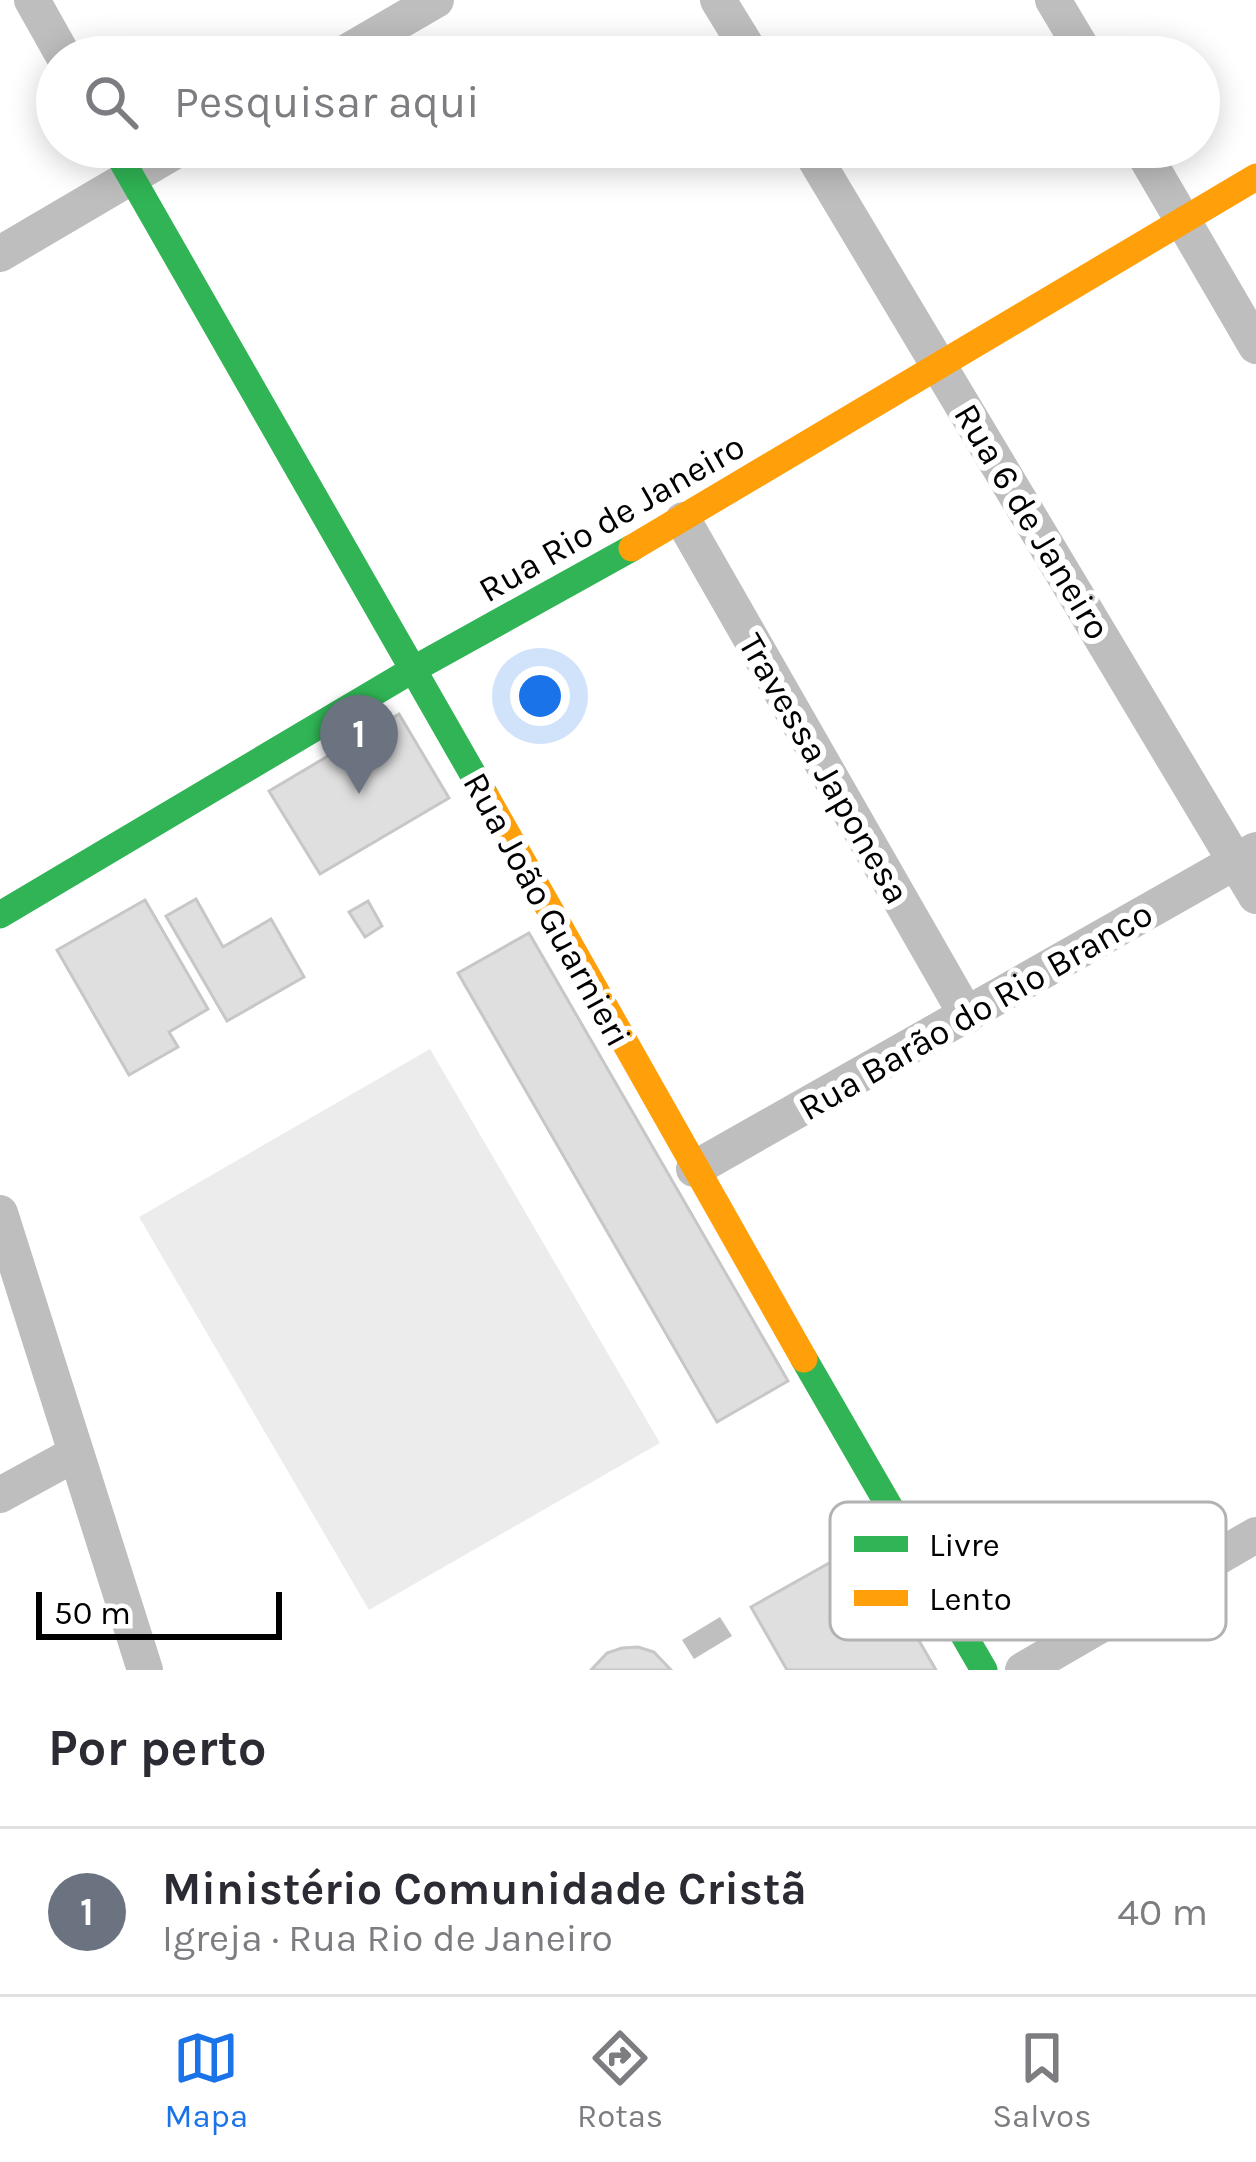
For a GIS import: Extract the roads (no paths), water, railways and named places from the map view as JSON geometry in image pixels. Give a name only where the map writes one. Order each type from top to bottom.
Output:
[{"type":"street","points":[[32,0],[52,36]]},
{"type":"street","points":[[374,36],[436,0]]},
{"type":"street","points":[[718,0],[740,36]]},
{"type":"street","points":[[1053,0],[1074,36]]},
{"type":"street","points":[[0,254],[114,168]]},
{"type":"street","name":"Rua João Guarnieri","points":[[125,168],[887,1502]]},
{"type":"street","name":"Rua 6 de Janeiro","points":[[821,168],[1246,856],[1256,896]]},
{"type":"street","points":[[1152,168],[1256,346]]},
{"type":"street","name":"Rua Rio de Janeiro","points":[[0,915],[414,669],[683,520],[1256,177]]},
{"type":"street","name":"Travessa Japonesa","points":[[683,520],[967,1016]]},
{"type":"street","name":"Rua Barão do Rio Branco","points":[[694,1169],[1246,856]]},
{"type":"street","points":[[0,1213],[145,1670]]},
{"type":"street","points":[[0,1495],[75,1454]]},
{"type":"street","points":[[1226,1552],[1256,1535]]},
{"type":"street","name":"Rua João Guarnieri","points":[[967,1640],[984,1670]]},
{"type":"street","points":[[1023,1670],[1075,1640]]},
{"type":"place","name":"Ministério Comunidade Cristã","points":[[359,794]]}]
